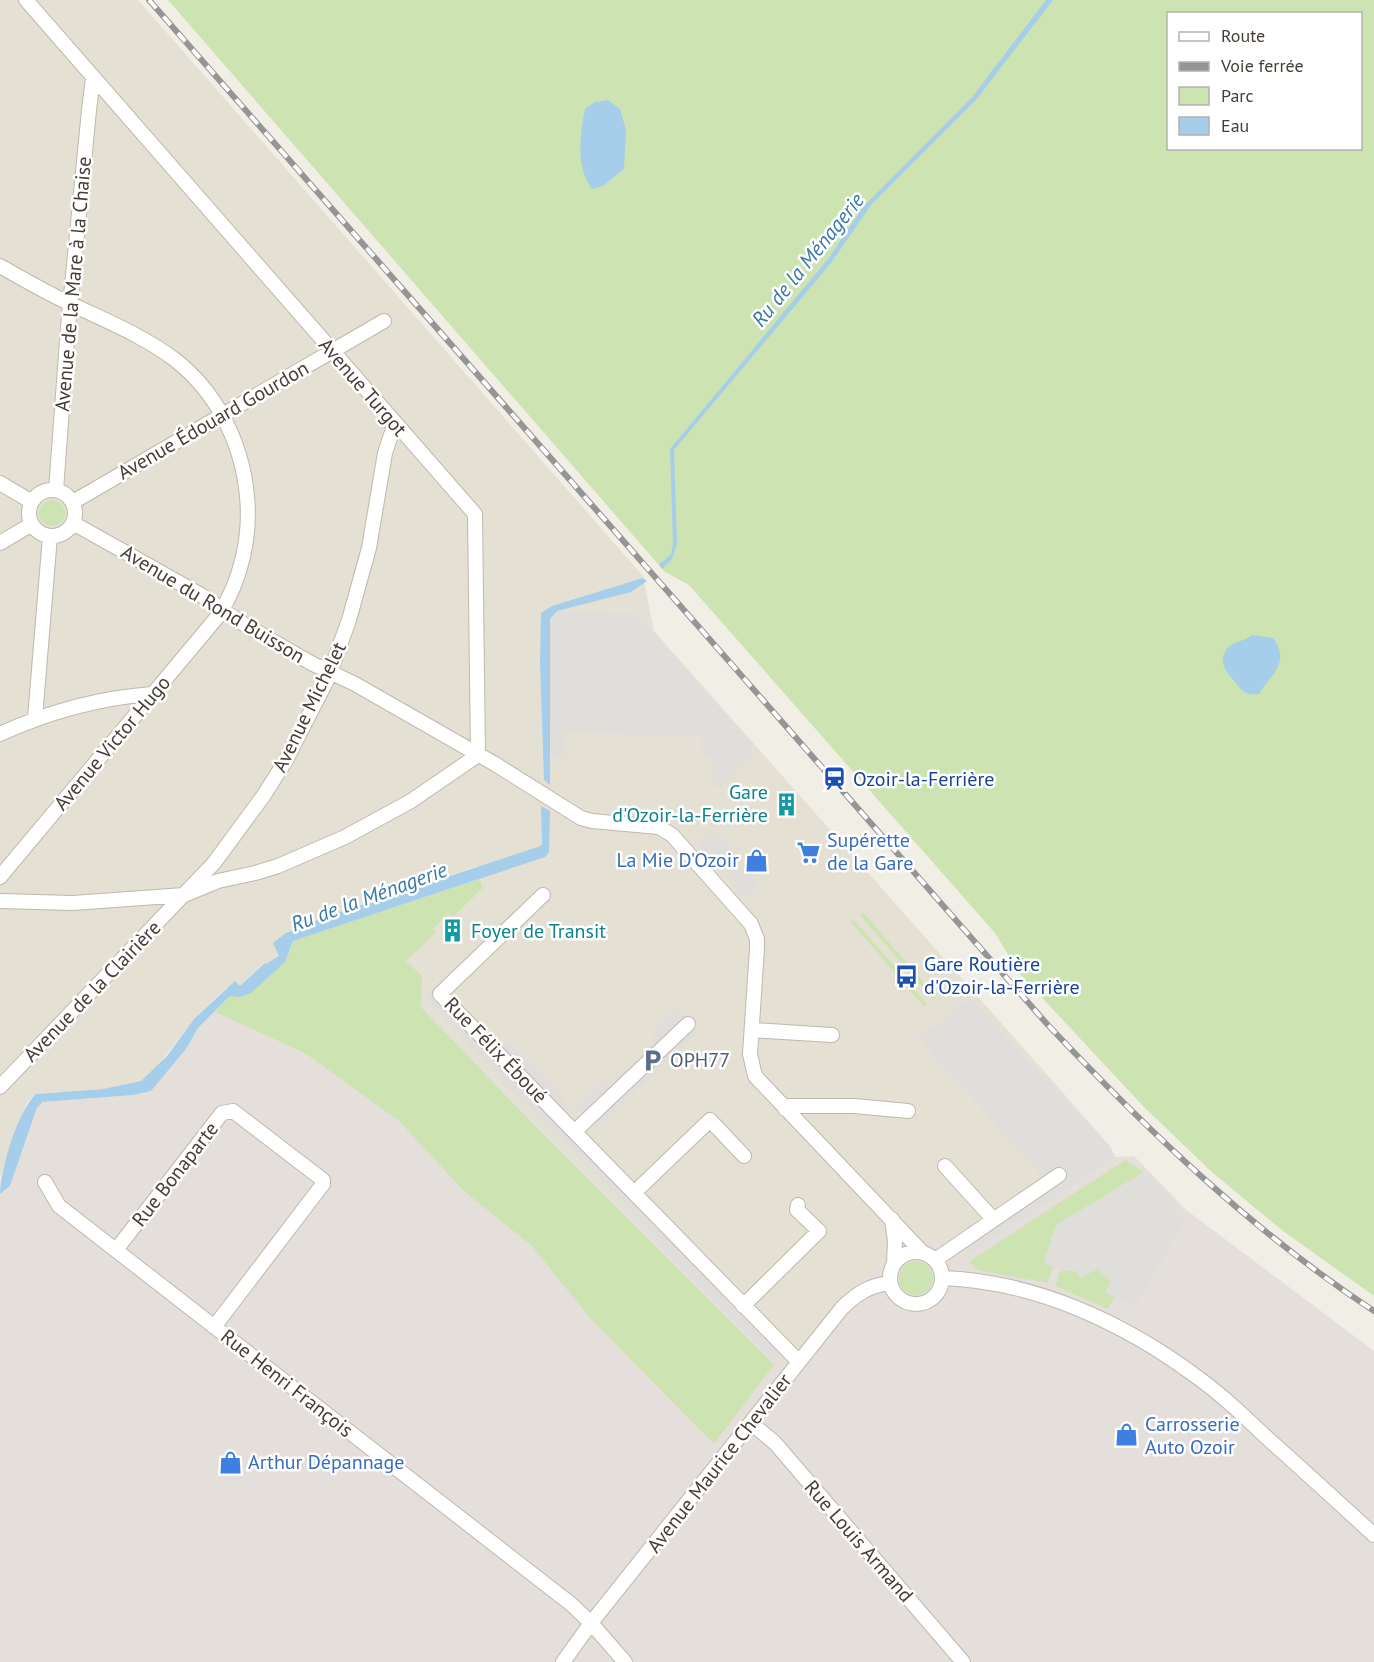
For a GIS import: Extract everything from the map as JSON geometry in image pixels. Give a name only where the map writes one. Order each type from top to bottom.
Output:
[{"type":"street","name":"Avenue Turgot","points":[[26,0],[475,514],[478,755]]},
{"type":"street","name":"Avenue de la Mare à la Chaise","points":[[56,490],[93,78]]},
{"type":"street","name":"Avenue Victor Hugo","points":[[0,266],[154,346],[174,359],[199,383],[222,414],[240,455],[246,482],[248,508],[243,555],[233,588],[223,609],[0,877]]},
{"type":"street","name":"Avenue Édouard Gourdon","points":[[73,502],[384,321]]},
{"type":"street","name":"Avenue Michelet","points":[[184,895],[214,863],[264,795],[301,733],[330,672],[361,581],[377,510],[385,453],[395,423]]},
{"type":"street","points":[[0,483],[32,502]]},
{"type":"street","points":[[56,490],[63,492],[73,502],[75,509],[73,523],[64,533],[50,536],[37,530],[32,524],[29,513],[32,502],[42,492],[56,490]]},
{"type":"street","name":"Avenue du Rond Buisson","points":[[73,523],[191,589],[254,630],[356,684],[581,818],[659,828],[675,838],[742,913],[755,932],[757,948],[750,1054],[754,1072],[785,1109],[929,1257]]},
{"type":"street","points":[[0,543],[32,524]]},
{"type":"street","points":[[35,718],[50,536]]},
{"type":"street","points":[[0,734],[35,718],[116,697],[152,694]]},
{"type":"street","points":[[0,901],[73,903],[184,895],[218,882],[278,866],[345,837],[411,801],[478,755]]},
{"type":"street","name":"Avenue de la Clairière","points":[[0,1087],[184,895]]},
{"type":"street","name":"Rue Félix Éboué","points":[[543,895],[440,994],[799,1362]]},
{"type":"street","points":[[575,1131],[688,1024]]},
{"type":"street","points":[[752,1030],[832,1035]]},
{"type":"street","points":[[785,1109],[790,1106],[832,1105],[908,1111]]},
{"type":"street","name":"Rue Bonaparte","points":[[116,1250],[222,1113],[233,1111],[323,1180],[323,1184],[214,1327]]},
{"type":"street","points":[[635,1192],[715,1115],[744,1156]]},
{"type":"street","points":[[945,1166],[993,1219]]},
{"type":"street","points":[[929,1257],[993,1219],[1059,1175]]},
{"type":"street","name":"Rue Henri François","points":[[45,1182],[58,1206],[572,1604],[625,1662]]},
{"type":"street","points":[[743,1306],[819,1231],[797,1210],[798,1205]]},
{"type":"street","points":[[892,1219],[895,1241],[890,1283],[893,1291],[906,1302],[923,1303],[936,1294],[942,1278],[938,1265],[929,1257],[907,1254],[894,1264]]},
{"type":"street","points":[[942,1278],[996,1283],[1048,1297],[1107,1322],[1160,1352],[1215,1391],[1374,1535]]},
{"type":"street","name":"Avenue Maurice Chevalier","points":[[563,1662],[591,1623],[850,1299],[870,1287],[890,1283]]},
{"type":"street","name":"Rue Louis Armand","points":[[751,1423],[775,1443],[963,1662]]},
{"type":"shaded area","points":[[0,0],[138,0],[643,576],[654,631],[1103,1138],[955,1237],[888,1259],[837,1303],[782,1372],[421,1007],[422,976],[406,961],[436,933],[433,929],[449,913],[453,916],[483,888],[478,866],[355,907],[286,933],[279,955],[266,965],[264,963],[240,986],[235,981],[221,993],[194,1019],[152,1073],[141,1081],[103,1089],[36,1094],[27,1102],[0,1178]]},
{"type":"shaded area","points":[[557,611],[637,614],[751,742],[751,759],[718,788],[714,787],[711,758],[702,757],[702,737],[566,732],[566,759],[551,757],[550,620]]},
{"type":"shaded area","points":[[711,832],[716,832],[757,880],[753,895],[746,900],[698,844]]},
{"type":"shaded area","points":[[480,879],[483,888],[453,917],[449,913],[433,929],[436,933],[406,961],[422,976],[421,1007],[782,1371],[837,1303],[888,1259],[955,1237],[1035,1185],[1110,1146],[1115,1157],[1134,1156],[1185,1209],[1374,1351],[1374,1662],[0,1662],[0,1194],[10,1186],[39,1104],[134,1095],[151,1091],[186,1049],[198,1028],[265,963],[279,955]]},
{"type":"shaded area","points":[[434,988],[785,1348],[773,1361],[424,998]]},
{"type":"shaded area","points":[[970,999],[1110,1146],[1115,1157],[970,1255],[963,1245],[1048,1187],[1033,1167],[918,1038]]},
{"type":"shaded area","name":"OPH77","points":[[675,1008],[698,1032],[596,1130],[575,1107],[602,1080],[608,1086],[656,1040],[650,1032]]},
{"type":"shaded area","points":[[509,1041],[572,1107],[566,1113],[502,1047]]},
{"type":"shaded area","points":[[1141,1175],[1155,1179],[1178,1203],[1174,1211],[1186,1218],[1135,1307],[1105,1292],[1111,1282],[1098,1269],[1080,1278],[1076,1271],[1063,1271],[1044,1263],[1056,1225]]},
{"type":"green space","points":[[168,0],[1374,0],[1374,1296],[1283,1231],[1213,1173],[1144,1107],[1019,973],[995,933],[689,585],[665,572]]},
{"type":"green space","points":[[52,500],[61,504],[65,513],[61,522],[52,526],[43,522],[39,513],[43,504]]},
{"type":"green space","points":[[480,879],[483,888],[453,917],[449,913],[433,929],[436,933],[406,961],[422,976],[421,1007],[535,1126],[774,1365],[714,1444],[590,1318],[532,1246],[464,1191],[399,1121],[305,1053],[215,1012],[230,996],[240,997],[285,962],[293,941]]},
{"type":"green space","points":[[863,912],[936,997],[933,999],[860,915]]},
{"type":"green space","points":[[854,920],[927,1004],[924,1007],[851,922]]},
{"type":"green space","points":[[1125,1160],[1144,1172],[1056,1225],[1044,1262],[1053,1267],[1048,1283],[977,1270],[969,1262],[973,1259]]},
{"type":"green space","points":[[916,1261],[928,1266],[933,1278],[928,1290],[916,1295],[904,1290],[899,1278],[904,1266]]},
{"type":"green space","points":[[1097,1269],[1112,1282],[1106,1292],[1115,1297],[1108,1309],[1056,1286],[1060,1270]]},
{"type":"water","points":[[1046,0],[1053,0],[976,100],[871,205],[831,263],[674,450],[677,544],[672,559],[662,569],[659,565],[671,554],[673,544],[670,449],[828,259],[863,207],[973,96]]},
{"type":"water","points":[[608,100],[620,109],[626,130],[624,169],[603,186],[592,189],[583,170],[580,150],[585,109],[595,102]]},
{"type":"water","points":[[643,578],[647,581],[631,592],[557,611],[550,619],[550,785],[544,780],[540,662],[541,613],[552,606]]},
{"type":"water","points":[[1252,635],[1273,638],[1280,654],[1277,668],[1259,694],[1248,693],[1240,688],[1223,665],[1223,657],[1227,649]]},
{"type":"water","points":[[541,806],[550,811],[549,852],[545,857],[293,941],[285,962],[251,993],[240,997],[230,996],[198,1028],[186,1049],[151,1091],[134,1095],[42,1102],[37,1108],[10,1186],[0,1194],[3,1170],[11,1141],[23,1113],[36,1094],[103,1089],[141,1081],[167,1056],[194,1019],[235,981],[240,986],[265,963],[279,956],[273,943],[286,933],[328,916],[538,847],[542,844]]},
{"type":"railway","points":[[149,0],[1047,1024],[1162,1140],[1243,1213],[1329,1280],[1374,1311]]},
{"type":"place","name":"Ozoir-la-Ferrière","points":[[835,779]]},
{"type":"place","name":"Gare d'Ozoir-la-Ferrière","points":[[786,804]]},
{"type":"place","name":"Supérette de la Gare","points":[[809,852]]},
{"type":"place","name":"La Mie D'Ozoir","points":[[757,860]]},
{"type":"place","name":"Foyer de Transit","points":[[453,931]]},
{"type":"place","name":"Gare Routière d'Ozoir-la-Ferrière","points":[[906,976]]},
{"type":"place","name":"OPH77","points":[[652,1060]]},
{"type":"place","name":"Carrosserie Auto Ozoir","points":[[1127,1435]]},
{"type":"place","name":"Arthur Dépannage","points":[[230,1462]]},
{"type":"water label","name":"Ru de la Ménagerie","points":[[808,260]]},
{"type":"water label","name":"Ru de la Ménagerie","points":[[369,897]]}]
